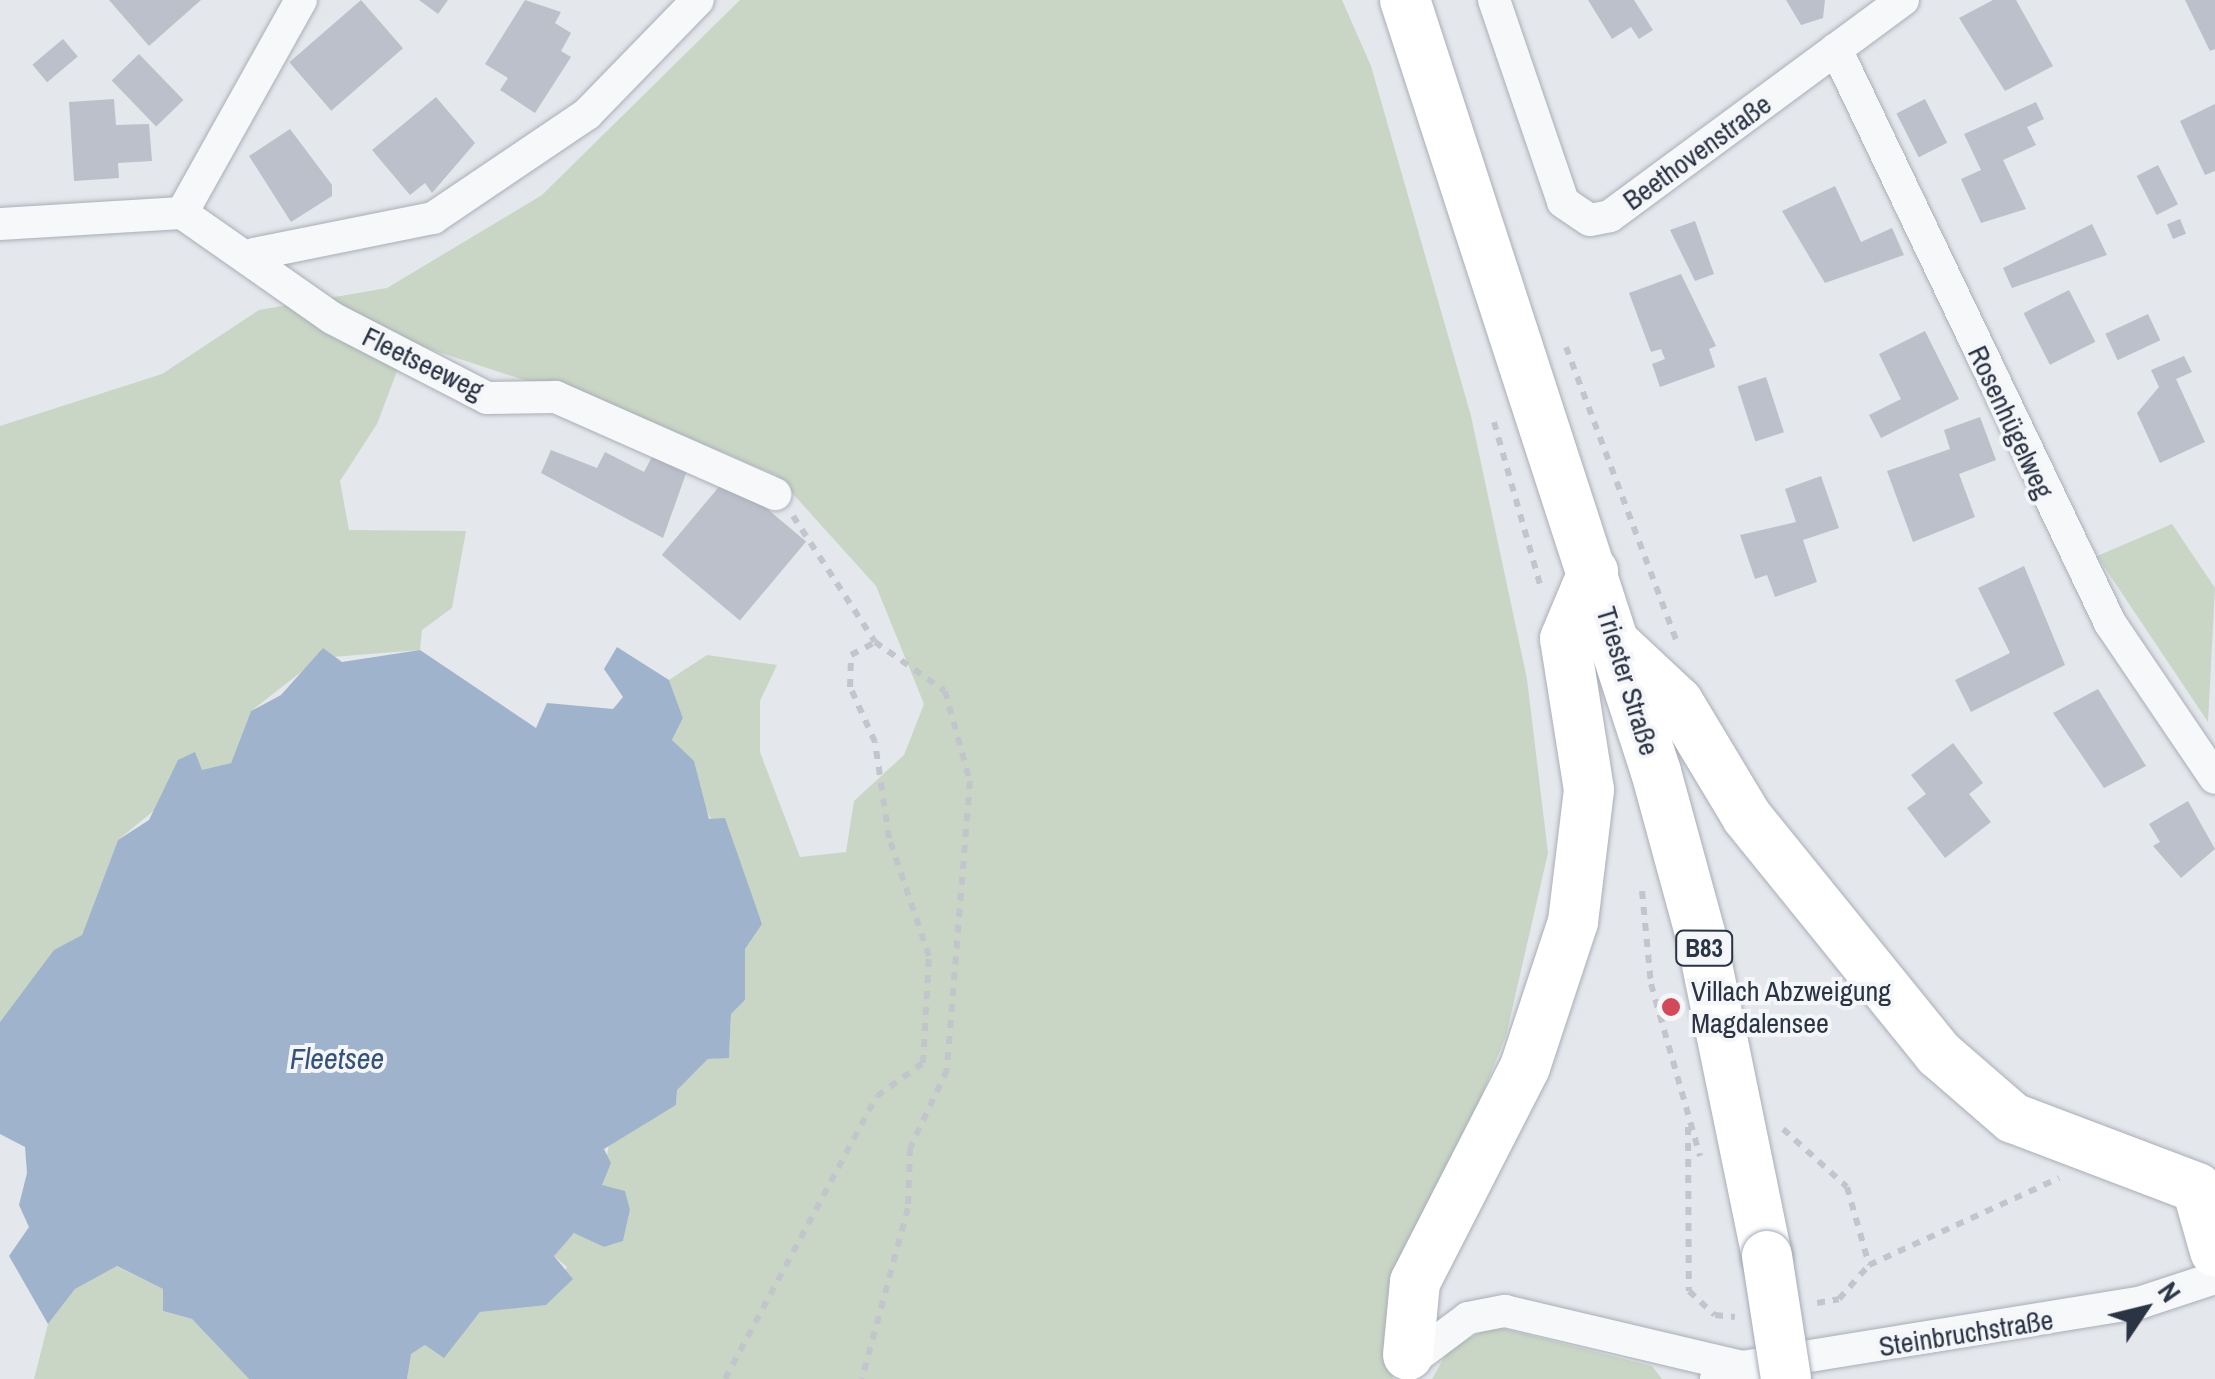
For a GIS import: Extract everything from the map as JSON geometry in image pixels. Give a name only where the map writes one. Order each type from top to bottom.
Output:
[{"type":"main road","name":"Triester Straße","points":[[1405,0],[1618,646],[1702,940],[1767,1256],[1748,1375]]},
{"type":"main road","points":[[1408,1367],[1415,1282],[1525,1067],[1573,922],[1589,790],[1565,639],[1593,572]]},
{"type":"main road","points":[[1618,646],[1678,702],[1747,817],[1951,1065],[2013,1118],[2206,1189],[2215,1251]]},
{"type":"street","points":[[0,224],[182,212],[300,0]]},
{"type":"street","points":[[254,254],[433,218],[587,114],[698,0]]},
{"type":"street","name":"Beethovenstraße","points":[[1494,0],[1563,202],[1590,220],[1610,216],[1903,0]]},
{"type":"street","name":"Rosenhügelweg","points":[[1836,49],[2110,623],[2215,778]]},
{"type":"street","name":"Fleetseeweg","points":[[182,212],[254,254],[332,318],[487,398],[556,396],[775,494]]},
{"type":"street","name":"Steinbruchstraße","points":[[1748,1375],[2044,1322],[2215,1278]]},
{"type":"street","points":[[1408,1367],[1468,1318],[1505,1311],[1748,1375]]},
{"type":"path","points":[[1560,331],[1678,645]]},
{"type":"path","points":[[1491,414],[1544,608]]},
{"type":"path","points":[[775,494],[834,566],[875,642],[945,691],[970,781],[968,850],[947,1070],[910,1148],[908,1208],[862,1379]]},
{"type":"path","points":[[726,1379],[877,1096],[922,1063],[930,956],[893,854],[876,742],[850,687],[852,654],[875,642]]},
{"type":"path","points":[[1637,872],[1651,984],[1688,1127],[1707,1174]]},
{"type":"path","points":[[1688,1127],[1688,1290],[1715,1315],[1747,1315]]},
{"type":"path","points":[[1783,1129],[1847,1187],[1869,1264]]},
{"type":"path","points":[[1802,1306],[1839,1299],[1869,1264],[2078,1167]]},
{"type":"green space","points":[[740,0],[1342,0],[1371,66],[1471,416],[1527,679],[1548,853],[1506,1036],[1385,1331],[1393,1379],[407,1379],[410,1354],[425,1345],[444,1357],[480,1312],[546,1304],[567,1267],[554,1256],[559,1244],[575,1233],[604,1247],[623,1241],[630,1210],[602,1186],[610,1138],[676,1105],[677,1089],[708,1059],[729,1057],[731,1014],[745,1000],[745,949],[762,923],[672,740],[683,718],[669,680],[707,655],[777,665],[760,701],[760,752],[800,857],[846,852],[854,801],[904,755],[924,704],[876,586],[776,475],[649,421],[408,342],[377,424],[340,481],[349,530],[466,531],[452,608],[422,630],[420,650],[319,658],[251,711],[231,763],[202,771],[118,840],[82,935],[54,951],[0,1022],[0,426],[162,374],[259,310],[387,288],[542,195]]},
{"type":"green space","points":[[2172,524],[2215,588],[2208,722],[2097,556]]},
{"type":"green space","points":[[116,1266],[163,1289],[163,1311],[192,1319],[249,1379],[34,1379],[48,1324],[75,1289]]},
{"type":"green space","points":[[1493,1326],[1652,1366],[1662,1379],[1432,1379],[1449,1349]]},
{"type":"water","name":"Fleetsee","points":[[617,647],[669,680],[683,718],[672,740],[694,761],[709,819],[725,818],[762,924],[745,949],[745,1000],[731,1014],[729,1058],[708,1059],[677,1090],[676,1105],[604,1149],[611,1163],[602,1185],[625,1191],[630,1210],[623,1241],[604,1247],[574,1233],[554,1256],[573,1279],[546,1305],[480,1312],[444,1358],[425,1345],[411,1354],[407,1379],[249,1379],[192,1319],[163,1311],[163,1289],[117,1266],[75,1289],[48,1324],[9,1256],[29,1227],[19,1205],[27,1173],[25,1147],[0,1134],[0,1022],[54,950],[82,935],[118,840],[149,820],[178,760],[195,752],[202,770],[231,763],[251,711],[281,695],[323,648],[342,662],[420,650],[536,728],[547,703],[613,709],[623,697],[604,669]]},
{"type":"building","points":[[109,0],[201,0],[149,46]]},
{"type":"building","points":[[361,0],[403,48],[331,111],[289,62]]},
{"type":"building","points":[[419,0],[448,0],[438,14]]},
{"type":"building","points":[[525,0],[561,12],[555,23],[571,33],[561,51],[571,57],[535,113],[500,90],[508,78],[485,64]]},
{"type":"building","points":[[1588,0],[1634,0],[1653,30],[1639,39],[1631,27],[1612,39]]},
{"type":"building","points":[[1786,0],[1825,0],[1823,18],[1801,25]]},
{"type":"building","points":[[1993,0],[2016,0],[2053,66],[2005,91],[1959,18]]},
{"type":"building","points":[[2185,0],[2215,0],[2215,49],[2210,51]]},
{"type":"building","points":[[63,39],[78,57],[47,82],[32,65]]},
{"type":"building","points":[[139,54],[183,100],[156,126],[112,80]]},
{"type":"building","points":[[436,97],[475,143],[432,193],[425,183],[410,195],[372,150]]},
{"type":"building","points":[[114,99],[116,125],[149,124],[152,161],[118,163],[119,178],[74,181],[69,102]]},
{"type":"building","points":[[1925,99],[1947,143],[1919,157],[1896,114]]},
{"type":"building","points":[[2036,102],[2044,119],[2027,127],[2036,145],[2003,160],[2026,209],[1981,223],[1961,179],[1981,170],[1964,134]]},
{"type":"building","points":[[2215,104],[2215,171],[2205,175],[2180,121]]},
{"type":"building","points":[[290,129],[332,185],[332,196],[291,222],[249,156]]},
{"type":"building","points":[[2158,165],[2178,204],[2157,215],[2137,176]]},
{"type":"building","points":[[1835,186],[1861,242],[1892,228],[1904,255],[1825,283],[1782,211]]},
{"type":"building","points":[[2180,219],[2186,234],[2173,239],[2167,224]]},
{"type":"building","points":[[1695,221],[1714,274],[1695,281],[1670,230]]},
{"type":"building","points":[[2092,224],[2107,255],[2012,288],[2003,268]]},
{"type":"building","points":[[1681,274],[1716,346],[1709,349],[1715,367],[1660,387],[1652,364],[1665,359],[1661,349],[1651,352],[1629,293]]},
{"type":"building","points":[[2069,290],[2095,342],[2050,365],[2024,313]]},
{"type":"building","points":[[2148,314],[2160,340],[2118,360],[2105,334]]},
{"type":"building","points":[[1925,331],[1959,399],[1881,438],[1869,415],[1901,399],[1879,354]]},
{"type":"building","points":[[2184,356],[2192,372],[2176,379],[2205,442],[2160,463],[2137,413],[2159,387],[2151,370]]},
{"type":"building","points":[[1766,377],[1784,432],[1755,441],[1737,386]]},
{"type":"building","points":[[1980,417],[1996,460],[1959,474],[1975,517],[1913,542],[1887,471],[1950,449],[1944,430]]},
{"type":"building","points":[[551,450],[597,468],[605,452],[644,472],[655,451],[688,468],[663,538],[541,473]]},
{"type":"building","points":[[728,476],[806,542],[740,620],[662,555]]},
{"type":"building","points":[[1821,476],[1839,528],[1803,540],[1817,582],[1775,597],[1767,575],[1755,579],[1740,535],[1796,522],[1785,489]]},
{"type":"building","points":[[2024,566],[2065,665],[1971,712],[1955,680],[2010,653],[1978,588]]},
{"type":"building","points":[[2098,689],[2146,766],[2104,788],[2053,713]]},
{"type":"building","points":[[1953,743],[1983,783],[1969,794],[1991,822],[1945,858],[1907,808],[1926,794],[1911,775]]},
{"type":"building","points":[[2188,801],[2215,849],[2181,878],[2153,846],[2160,842],[2149,824]]},
{"type":"place","name":"Villach Abzweigung Magdalensee","points":[[1671,1007]]}]
